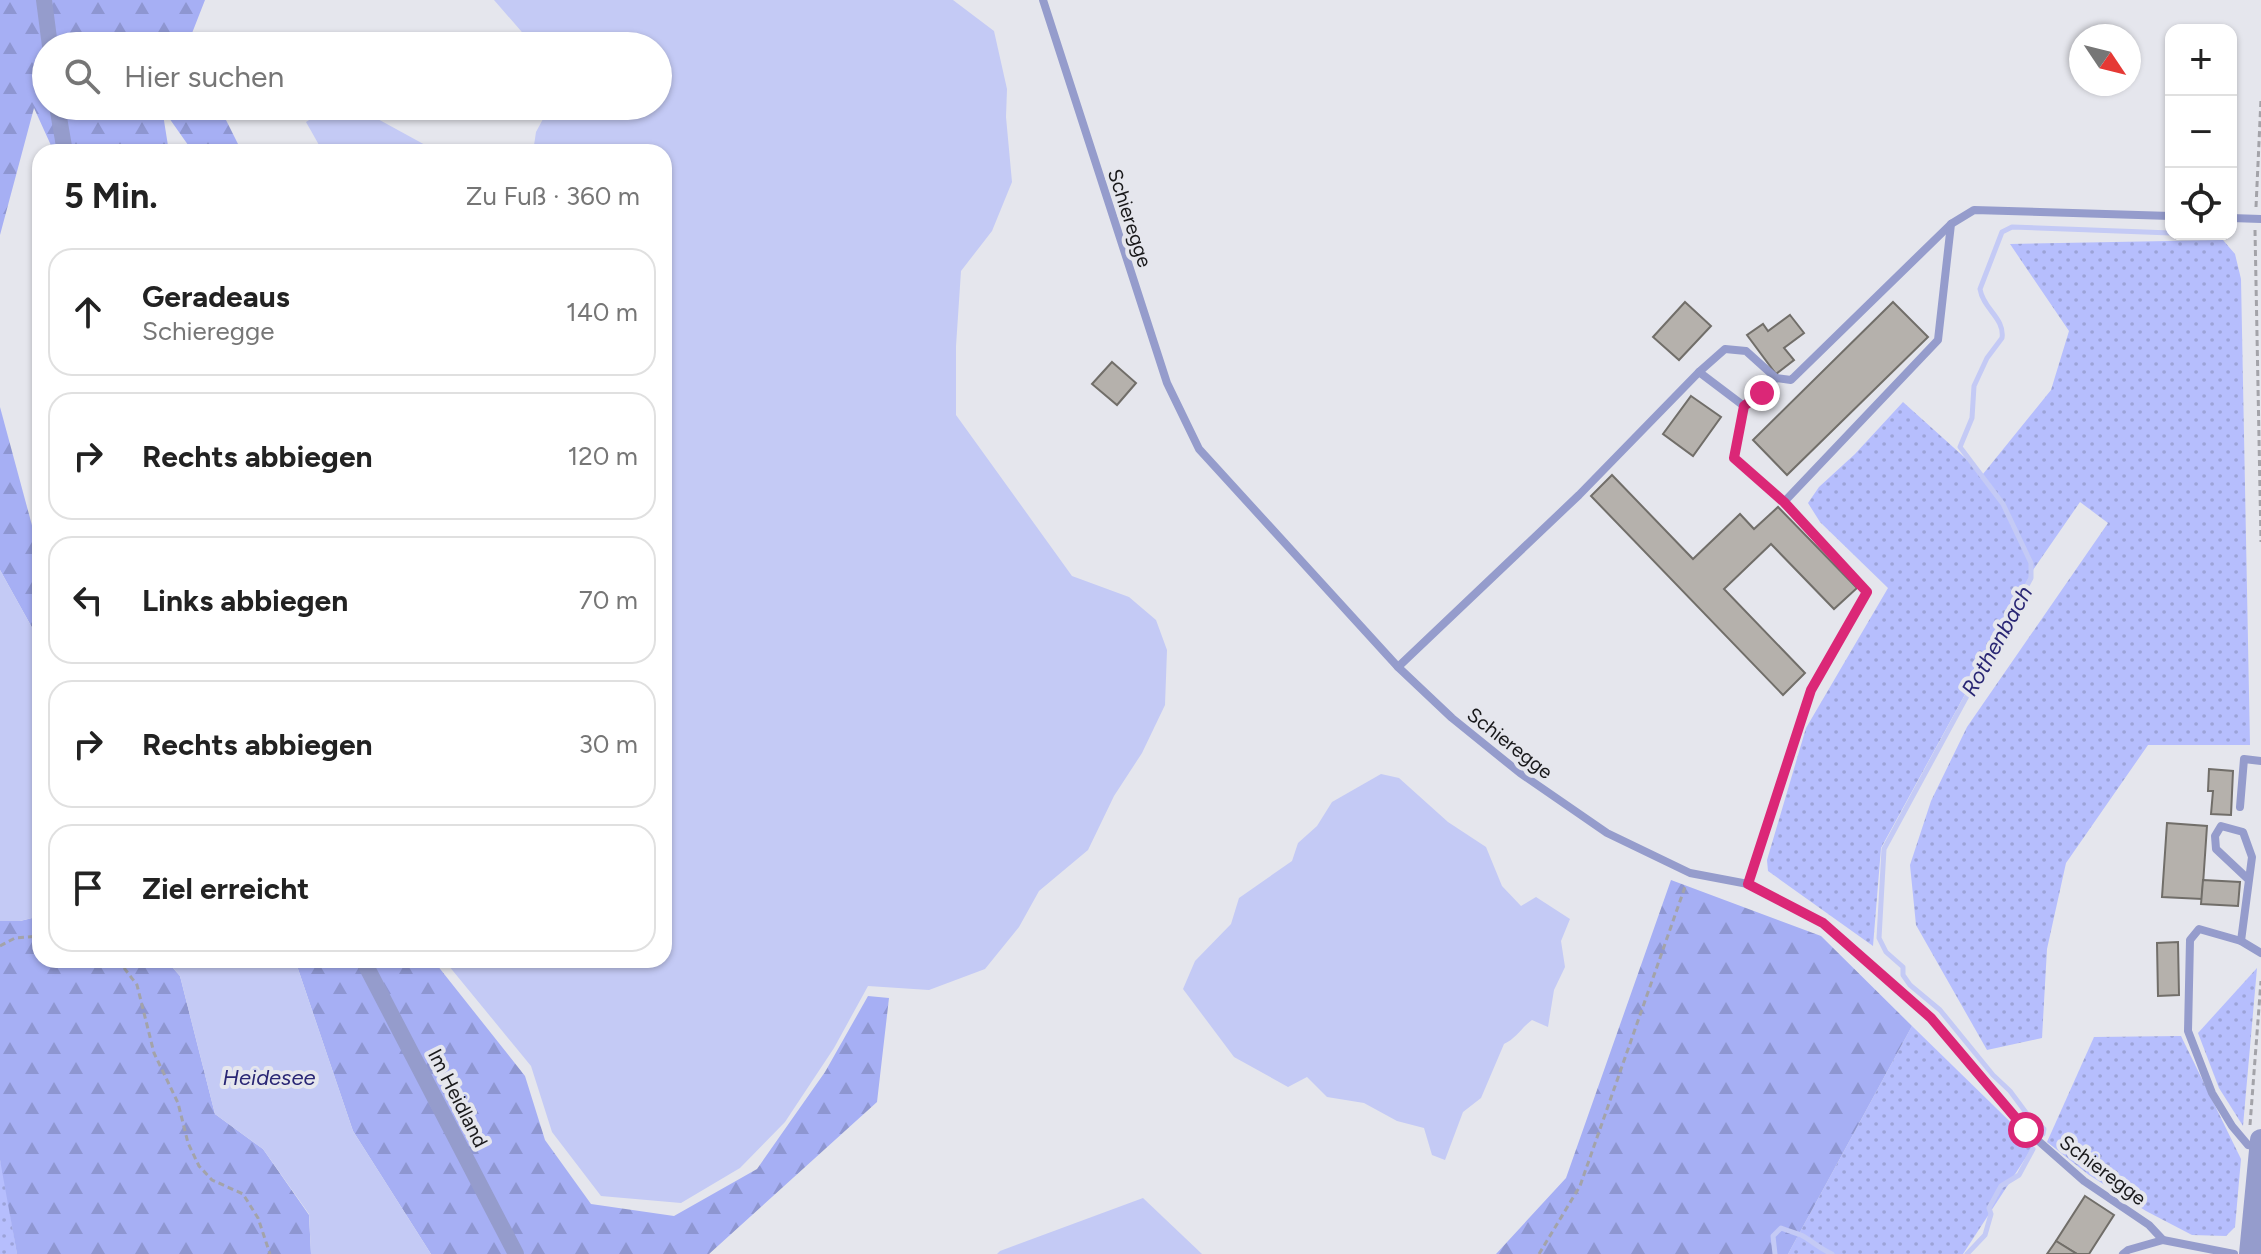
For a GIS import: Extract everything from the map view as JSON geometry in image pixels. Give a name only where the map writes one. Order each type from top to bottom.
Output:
[{"type":"street","points":[[44,0],[48,32]]},
{"type":"street","points":[[59,120],[64,144]]},
{"type":"street","name":"Im Heidland","points":[[367,968],[516,1254]]},
{"type":"street","points":[[2250,1254],[2256,1144]]},
{"type":"lane","name":"Schieregge","points":[[1043,0],[1167,383],[1199,449],[1398,667],[1452,718],[1520,773],[1607,833],[1690,873],[1748,884],[1823,923],[1931,1018],[2026,1130],[2084,1181],[2149,1225],[2163,1240],[2234,1254]]},
{"type":"lane","points":[[1398,667],[1579,495],[1725,349],[1746,351],[1776,378],[1791,380],[1951,224],[1974,210],[2165,216]]},
{"type":"lane","points":[[2237,218],[2258,219]]},
{"type":"lane","points":[[1784,502],[1938,340],[1951,224]]},
{"type":"lane","points":[[1699,372],[1744,406]]},
{"type":"lane","points":[[1748,884],[1811,690],[1867,592],[1784,502],[1734,458],[1744,406],[1776,378]]},
{"type":"lane","points":[[2240,807],[2244,759],[2261,761]]},
{"type":"lane","points":[[2241,941],[2249,880],[2252,857],[2243,832],[2221,826],[2215,836],[2216,849],[2249,880]]},
{"type":"lane","points":[[2256,1144],[2232,1126],[2212,1093],[2188,1031],[2190,940],[2199,929],[2241,941],[2261,953]]},
{"type":"lane","points":[[2123,1254],[2163,1240]]},
{"type":"path","points":[[2261,99],[2258,219],[2261,542]]},
{"type":"path","points":[[1539,1254],[1580,1186],[1690,873]]},
{"type":"path","points":[[0,946],[15,938],[32,937]]},
{"type":"path","points":[[124,968],[137,985],[154,1053],[178,1103],[188,1143],[199,1166],[212,1180],[243,1194],[258,1218],[270,1254]]},
{"type":"path","points":[[2256,1144],[2261,981]]},
{"type":"shaded area","points":[[2223,240],[2235,254],[2241,279],[2250,745],[2148,745],[2066,863],[2047,949],[2042,1038],[1987,1050],[1916,925],[1910,865],[1931,801],[1967,727],[2108,523],[2080,502],[2033,570],[1881,848],[1873,946],[1768,871],[1767,860],[1806,728],[1888,588],[1820,522],[1808,503],[1819,487],[1855,454],[1903,402],[1983,474],[2051,390],[2069,331],[2010,244]]},
{"type":"shaded area","points":[[2257,968],[2243,1126],[2219,1088],[2198,1033]]},
{"type":"shaded area","points":[[1912,1026],[2034,1145],[1963,1254],[1788,1254]]},
{"type":"shaded area","points":[[2181,1036],[2241,1159],[2235,1227],[2226,1236],[2192,1235],[2146,1211],[2089,1175],[2047,1142],[2094,1037]]},
{"type":"shaded area","points":[[0,1160],[3,1170],[17,1254],[0,1254]]},
{"type":"green space","points":[[0,0],[205,0],[192,32],[32,32],[32,115],[0,235]]},
{"type":"green space","points":[[39,120],[164,120],[168,144],[50,144]]},
{"type":"green space","points":[[170,120],[226,120],[238,144],[187,144]]},
{"type":"green space","points":[[0,407],[32,525],[32,628],[0,570]]},
{"type":"green space","points":[[1671,880],[1821,936],[1912,1026],[1788,1254],[1496,1254],[1566,1178]]},
{"type":"green space","points":[[32,918],[32,968],[173,968],[180,976],[215,1114],[263,1149],[309,1215],[311,1254],[17,1254],[0,1160],[0,921]]},
{"type":"green space","points":[[298,968],[439,968],[525,1076],[545,1140],[591,1204],[674,1216],[757,1169],[825,1072],[868,996],[889,998],[877,1102],[709,1254],[431,1254],[353,1131]]},
{"type":"water","points":[[494,0],[953,0],[994,31],[1007,89],[1006,117],[1012,182],[992,231],[961,271],[956,415],[1072,576],[1129,597],[1156,620],[1167,650],[1165,705],[1088,850],[1039,891],[1019,927],[985,969],[929,990],[868,986],[834,1048],[785,1122],[740,1168],[681,1203],[601,1196],[552,1132],[531,1066],[451,968],[672,968],[672,144],[534,144],[542,120],[672,120],[672,32],[522,32]]},
{"type":"water","points":[[380,120],[423,144],[318,144],[306,122]]},
{"type":"water","points":[[0,570],[32,628],[32,918],[0,921]]},
{"type":"water","points":[[1381,774],[1399,778],[1448,822],[1486,847],[1502,886],[1521,906],[1536,897],[1570,919],[1561,941],[1565,967],[1554,990],[1548,1027],[1532,1020],[1504,1044],[1481,1098],[1463,1112],[1445,1160],[1432,1155],[1424,1128],[1397,1121],[1364,1103],[1327,1097],[1307,1077],[1288,1087],[1234,1057],[1183,989],[1195,961],[1231,924],[1239,898],[1292,861],[1298,843],[1317,826],[1332,802]]},
{"type":"water","name":"Heidesee","points":[[173,968],[298,968],[353,1131],[431,1254],[311,1254],[309,1214],[263,1149],[215,1114],[180,976]]},
{"type":"water","points":[[1143,1198],[1202,1254],[997,1254],[1000,1251]]},
{"type":"building","points":[[1685,302],[1711,326],[1679,360],[1653,337]]},
{"type":"building","points":[[1893,302],[1928,337],[1787,475],[1753,440]]},
{"type":"building","points":[[1790,315],[1804,333],[1784,348],[1794,360],[1776,374],[1747,335],[1763,324],[1768,331]]},
{"type":"building","points":[[1112,362],[1136,383],[1117,405],[1092,384]]},
{"type":"building","points":[[1691,396],[1721,417],[1693,456],[1663,434]]},
{"type":"building","points":[[1612,475],[1693,559],[1740,514],[1754,529],[1778,507],[1857,588],[1834,609],[1771,544],[1724,589],[1805,673],[1783,695],[1591,496]]},
{"type":"building","points":[[2209,769],[2233,771],[2231,815],[2211,814],[2213,791],[2208,791]]},
{"type":"building","points":[[2167,823],[2207,826],[2202,899],[2162,897]]},
{"type":"building","points":[[2203,880],[2240,882],[2238,906],[2201,904]]},
{"type":"building","points":[[2178,942],[2179,995],[2158,996],[2157,943]]},
{"type":"building","points":[[2085,1196],[2114,1215],[2089,1254],[2077,1254],[2056,1241]]},
{"type":"building","points":[[2056,1241],[2077,1254],[2047,1254]]},
{"type":"waterway","name":"Rothenbach","points":[[2043,1134],[2044,1129],[2030,1118],[1940,1010],[1910,985],[1903,975],[1903,967],[1886,952],[1879,938],[1884,849],[2031,578],[2031,563],[2003,504],[1960,447],[1972,418],[1974,386],[1987,358],[2002,338],[2000,325],[1980,289],[2002,232],[2012,227],[2165,233]]},
{"type":"waterway","name":"Rothenbach","points":[[1967,1254],[1985,1235],[1991,1214],[1989,1208],[2001,1186],[2019,1175],[2033,1149]]},
{"type":"waterway","name":"Rothenbach","points":[[1775,1254],[1773,1236],[1781,1228],[1801,1235],[1832,1254]]},
{"type":"route","points":[[1762,393],[1744,406],[1734,458],[1784,502],[1867,592],[1811,690],[1748,884],[1823,923],[1931,1018],[2026,1130]]}]
